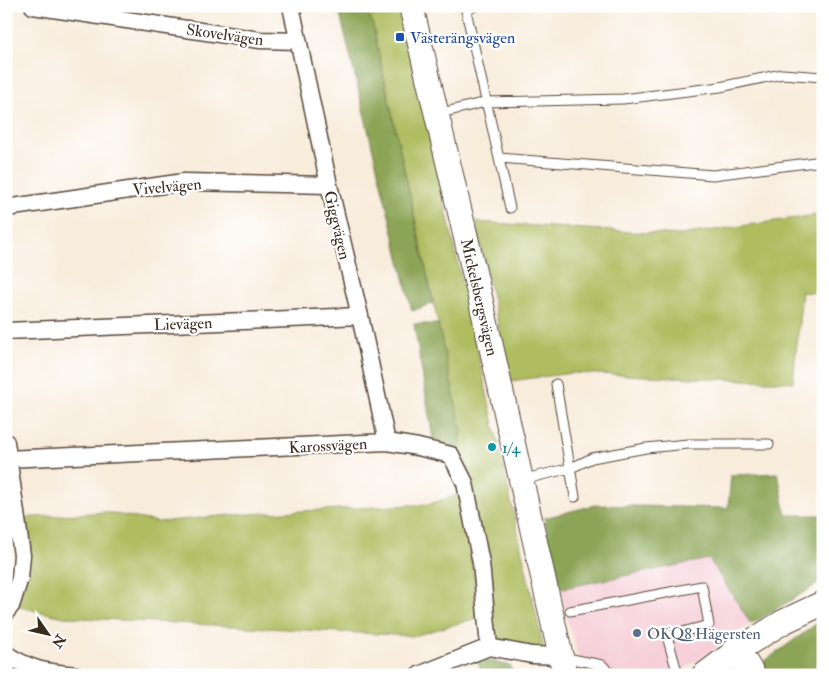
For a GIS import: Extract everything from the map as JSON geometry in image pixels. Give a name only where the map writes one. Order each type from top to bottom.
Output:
[{"type":"main road","name":"Mickelsbergsvägen","points":[[411,6],[521,480],[562,666]]},
{"type":"main road","points":[[704,675],[741,666],[783,622],[822,603]]},
{"type":"street","name":"Skovelvägen","points":[[33,6],[260,40],[298,41]]},
{"type":"street","name":"Giggvägen","points":[[291,6],[328,185],[360,316],[387,442]]},
{"type":"street","name":"Vivelvägen","points":[[6,208],[184,182],[328,185]]},
{"type":"street","name":"Lievägen","points":[[6,331],[360,316]]},
{"type":"street","points":[[6,442],[22,555],[20,578],[11,606],[6,612]]},
{"type":"street","name":"Karossvägen","points":[[7,459],[387,442],[451,455],[465,483],[481,563],[489,647]]},
{"type":"street","points":[[419,675],[489,647],[532,654],[562,666]]},
{"type":"street","points":[[6,654],[20,663],[40,671],[77,675]]},
{"type":"lane","points":[[475,6],[465,9],[510,208]]},
{"type":"lane","points":[[437,114],[486,102],[623,99],[720,87],[782,74],[823,77]]},
{"type":"lane","points":[[499,158],[713,175],[823,161]]},
{"type":"lane","points":[[556,384],[575,497]]},
{"type":"lane","points":[[521,480],[571,468],[592,458],[646,448],[688,444],[769,444]]},
{"type":"lane","points":[[570,611],[702,586],[709,625],[667,636],[678,675]]},
{"type":"lane","points":[[562,666],[602,665],[612,675]]},
{"type":"shaded area","points":[[710,559],[751,624],[684,669],[680,675],[583,675],[559,589]]},
{"type":"green space","points":[[338,6],[363,6],[372,22],[433,303],[412,311]]},
{"type":"green space","points":[[363,6],[401,6],[544,650],[493,642],[472,477],[459,452],[462,432],[372,22]]},
{"type":"green space","points":[[823,214],[823,293],[802,292],[793,382],[572,373],[510,381],[476,222],[680,235]]},
{"type":"green space","points":[[414,324],[438,324],[462,432],[459,452],[433,439]]},
{"type":"green space","points":[[778,473],[786,515],[823,515],[823,581],[751,624],[709,559],[559,589],[544,518],[595,505],[728,508],[731,475]]},
{"type":"green space","points":[[459,494],[474,577],[477,618],[414,636],[64,617],[19,607],[20,518],[105,512],[158,522],[231,515],[430,504]]},
{"type":"green space","points":[[823,619],[823,675],[764,675],[758,666]]},
{"type":"green space","points":[[477,658],[511,666],[513,675],[482,675]]},
{"type":"place","name":"Västerängsvägen","points":[[400,37]]},
{"type":"place","name":"1/4","points":[[492,447]]},
{"type":"place","name":"OKQ8 Hägersten","points":[[637,633]]}]
